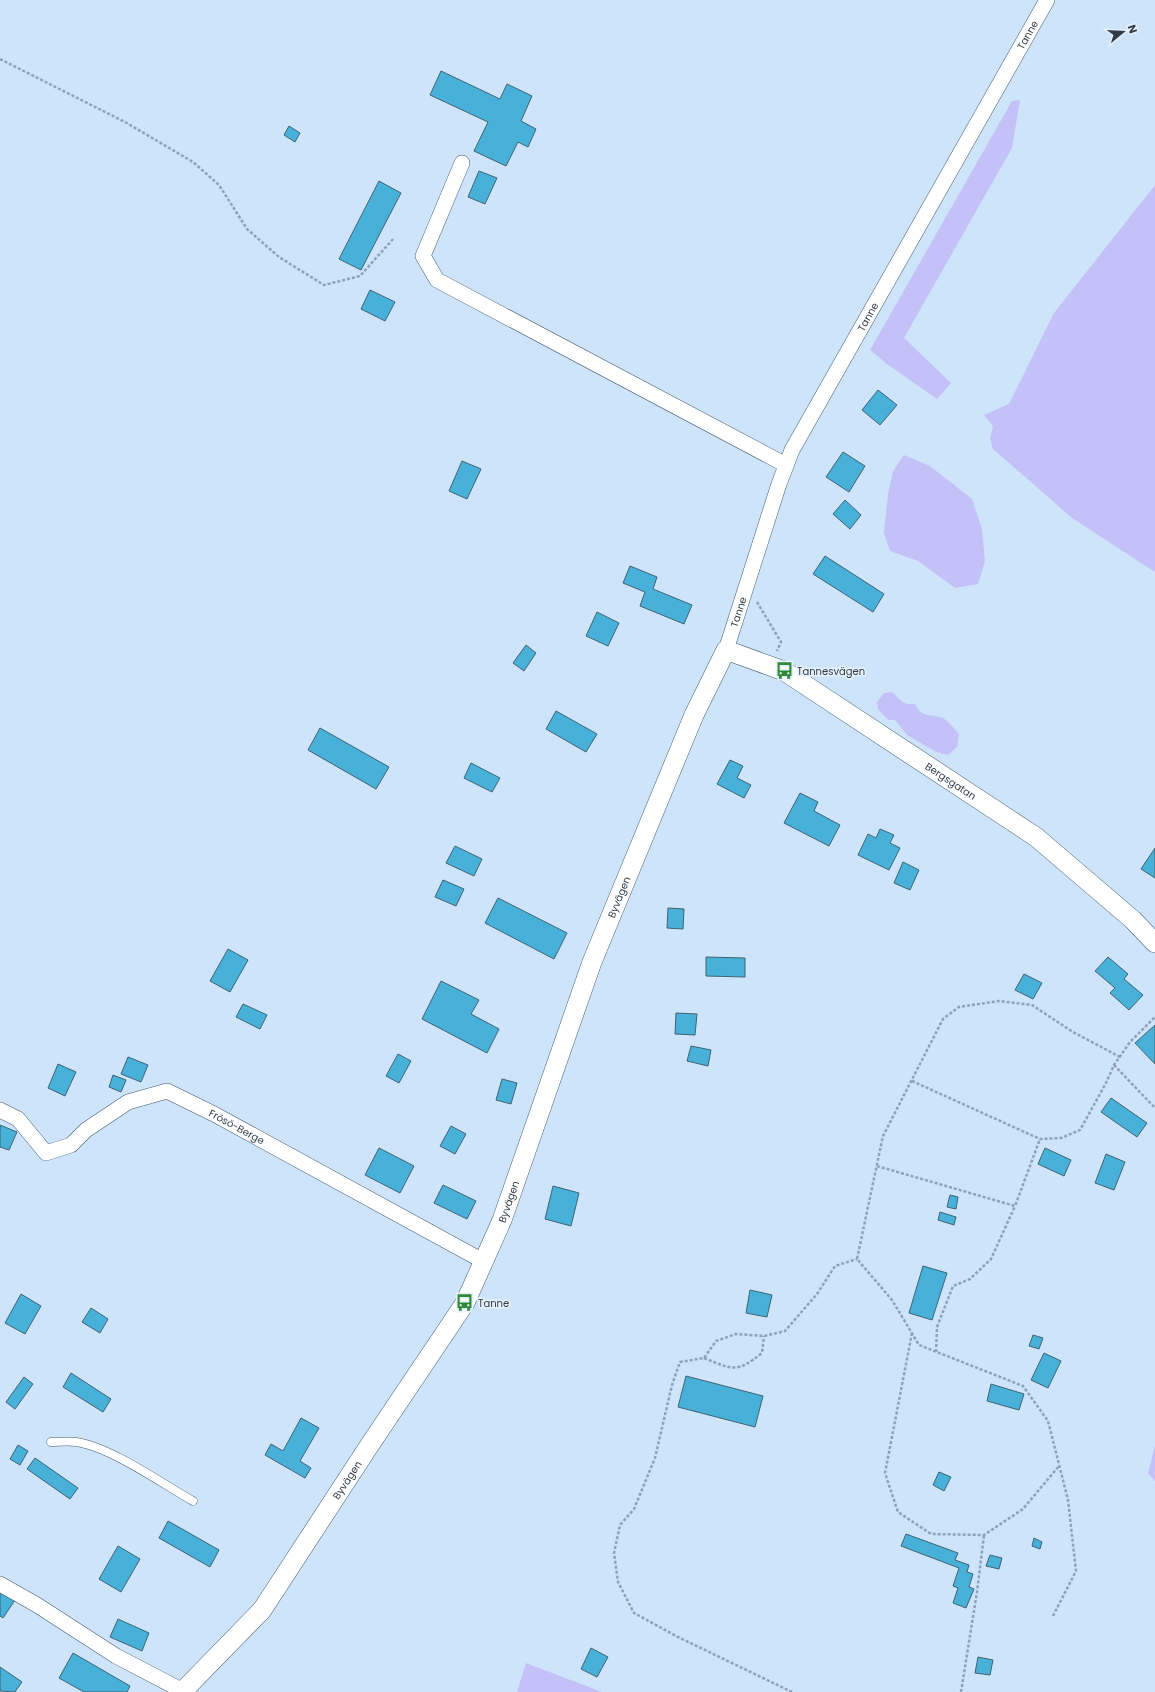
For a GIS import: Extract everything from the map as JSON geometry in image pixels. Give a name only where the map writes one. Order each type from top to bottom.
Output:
[{"type":"street","name":"Tanne","points":[[726,650],[779,484],[792,450],[1047,0]]},
{"type":"street","points":[[462,163],[423,256],[437,280],[786,465]]},
{"type":"street","name":"Bergsgatan","points":[[726,650],[784,671],[1036,837],[1133,920],[1155,943]]},
{"type":"street","name":"Byvägen","points":[[183,1692],[262,1610],[360,1458],[465,1302],[502,1220],[592,962],[694,714],[726,650]]},
{"type":"street","name":"Frösö-Berge","points":[[0,1110],[18,1119],[46,1153],[70,1145],[86,1130],[128,1102],[167,1091],[221,1118],[483,1261]]},
{"type":"street","points":[[0,1584],[37,1605],[116,1656],[183,1692]]},
{"type":"lane","points":[[51,1442],[75,1442],[92,1446],[120,1458],[193,1501]]},
{"type":"path","points":[[0,59],[125,122],[193,162],[219,185],[247,229],[279,257],[324,285],[360,276],[394,238]]},
{"type":"path","points":[[755,595],[759,607],[781,642],[770,666]]},
{"type":"path","points":[[857,1259],[883,1136],[943,1019],[959,1007],[999,1001],[1032,1004],[1073,1032],[1120,1057]]},
{"type":"path","points":[[912,1081],[1040,1139],[1061,1138],[1080,1130],[1106,1083],[1114,1064],[1130,1042],[1155,1017]]},
{"type":"path","points":[[1114,1064],[1155,1108]]},
{"type":"path","points":[[936,1352],[937,1327],[953,1286],[970,1279],[991,1259],[1015,1206],[1040,1139]]},
{"type":"path","points":[[877,1166],[1015,1206]]},
{"type":"path","points":[[857,1259],[892,1300],[919,1345],[1023,1386],[1048,1421],[1068,1500],[1076,1571],[1053,1616]]},
{"type":"path","points":[[704,1358],[716,1341],[736,1334],[764,1336],[786,1331],[816,1294],[835,1266],[857,1259]]},
{"type":"path","points":[[912,1333],[885,1473],[898,1512],[931,1534],[984,1535],[1022,1509],[1060,1466]]},
{"type":"path","points":[[764,1336],[762,1353],[746,1366],[728,1368],[704,1358],[680,1362],[672,1385],[655,1458],[634,1509],[620,1526],[614,1553],[618,1582],[634,1613],[678,1637],[792,1692]]},
{"type":"path","points":[[961,1692],[977,1592],[984,1535]]},
{"type":"shaded area","points":[[1020,100],[1012,148],[904,338],[951,383],[937,399],[887,364],[870,350],[1012,101]]},
{"type":"shaded area","points":[[1155,185],[1155,572],[1072,518],[993,449],[990,439],[993,426],[984,415],[1009,404],[1054,313]]},
{"type":"shaded area","points":[[904,455],[930,466],[972,499],[982,529],[985,561],[978,584],[955,588],[918,561],[890,551],[884,533],[888,494],[893,471]]},
{"type":"shaded area","points":[[892,692],[905,703],[915,704],[924,714],[943,718],[947,721],[959,734],[957,747],[948,755],[936,752],[907,735],[895,720],[888,720],[878,709],[877,702],[884,693]]},
{"type":"shaded area","points":[[1155,1446],[1155,1481],[1148,1473]]},
{"type":"shaded area","points":[[526,1663],[602,1692],[517,1692]]},
{"type":"building","points":[[441,71],[500,99],[507,84],[532,96],[521,121],[536,129],[528,147],[518,142],[506,166],[474,151],[488,122],[430,95]]},
{"type":"building","points":[[289,126],[300,133],[295,142],[284,135]]},
{"type":"building","points":[[479,171],[497,178],[485,204],[468,197]]},
{"type":"building","points":[[379,181],[401,193],[361,270],[339,259]]},
{"type":"building","points":[[370,290],[395,302],[385,321],[361,309]]},
{"type":"building","points":[[878,390],[897,405],[880,425],[862,410]]},
{"type":"building","points":[[843,452],[865,466],[849,492],[826,477]]},
{"type":"building","points":[[462,461],[481,469],[467,499],[449,491]]},
{"type":"building","points":[[845,500],[861,515],[850,529],[833,514]]},
{"type":"building","points":[[825,556],[884,594],[873,612],[813,574]]},
{"type":"building","points":[[630,566],[657,577],[653,589],[692,605],[684,624],[640,606],[645,592],[623,583]]},
{"type":"building","points":[[597,612],[619,623],[608,646],[586,636]]},
{"type":"building","points":[[526,645],[536,653],[524,671],[513,663]]},
{"type":"building","points":[[556,711],[597,734],[586,752],[546,729]]},
{"type":"building","points":[[320,728],[389,767],[376,789],[308,750]]},
{"type":"building","points":[[730,760],[743,766],[737,778],[751,785],[744,798],[717,784]]},
{"type":"building","points":[[471,763],[500,778],[492,792],[464,778]]},
{"type":"building","points":[[800,793],[818,802],[814,811],[840,825],[829,846],[784,823]]},
{"type":"building","points":[[880,829],[894,835],[890,843],[900,848],[889,870],[858,855],[868,834],[876,838]]},
{"type":"building","points":[[455,846],[482,859],[474,876],[446,863]]},
{"type":"building","points":[[1155,848],[1155,878],[1141,869]]},
{"type":"building","points":[[903,862],[919,870],[910,890],[894,883]]},
{"type":"building","points":[[443,880],[464,889],[456,906],[435,897]]},
{"type":"building","points":[[498,898],[567,933],[554,959],[485,923]]},
{"type":"building","points":[[668,908],[684,909],[683,929],[667,928]]},
{"type":"building","points":[[228,949],[248,960],[230,992],[210,981]]},
{"type":"building","points":[[706,957],[745,958],[745,977],[706,976]]},
{"type":"building","points":[[1108,957],[1128,974],[1124,979],[1143,995],[1129,1010],[1110,993],[1115,988],[1095,971]]},
{"type":"building","points":[[1024,974],[1042,983],[1033,999],[1015,990]]},
{"type":"building","points":[[441,981],[479,1000],[471,1014],[499,1029],[487,1053],[422,1019]]},
{"type":"building","points":[[243,1004],[267,1015],[260,1029],[236,1017]]},
{"type":"building","points":[[676,1013],[697,1014],[695,1035],[675,1034]]},
{"type":"building","points":[[1155,1025],[1155,1064],[1135,1043]]},
{"type":"building","points":[[691,1046],[711,1050],[708,1066],[687,1061]]},
{"type":"building","points":[[398,1054],[411,1061],[399,1083],[386,1076]]},
{"type":"building","points":[[128,1057],[148,1065],[141,1082],[121,1074]]},
{"type":"building","points":[[58,1064],[76,1072],[65,1096],[48,1088]]},
{"type":"building","points":[[113,1075],[126,1080],[121,1092],[109,1087]]},
{"type":"building","points":[[502,1079],[517,1083],[511,1104],[496,1100]]},
{"type":"building","points":[[1111,1098],[1147,1123],[1137,1137],[1101,1112]]},
{"type":"building","points":[[0,1125],[17,1132],[9,1150],[0,1147]]},
{"type":"building","points":[[451,1126],[466,1134],[455,1154],[440,1146]]},
{"type":"building","points":[[379,1148],[414,1166],[400,1193],[365,1175]]},
{"type":"building","points":[[1045,1148],[1071,1160],[1064,1176],[1038,1164]]},
{"type":"building","points":[[1106,1154],[1125,1162],[1114,1190],[1095,1183]]},
{"type":"building","points":[[443,1185],[476,1201],[467,1219],[434,1203]]},
{"type":"building","points":[[553,1186],[579,1193],[571,1226],[545,1219]]},
{"type":"building","points":[[950,1195],[958,1197],[956,1209],[947,1207]]},
{"type":"building","points":[[940,1212],[956,1217],[954,1225],[938,1220]]},
{"type":"building","points":[[923,1266],[947,1273],[932,1320],[909,1313]]},
{"type":"building","points":[[750,1290],[772,1295],[767,1317],[746,1313]]},
{"type":"building","points":[[21,1294],[41,1306],[25,1334],[5,1323]]},
{"type":"building","points":[[91,1308],[108,1319],[100,1333],[82,1322]]},
{"type":"building","points":[[1033,1335],[1043,1338],[1039,1349],[1029,1346]]},
{"type":"building","points":[[1044,1353],[1061,1361],[1048,1388],[1031,1380]]},
{"type":"building","points":[[71,1373],[111,1399],[103,1412],[63,1387]]},
{"type":"building","points":[[686,1376],[763,1396],[755,1427],[678,1407]]},
{"type":"building","points":[[24,1377],[33,1384],[15,1409],[6,1402]]},
{"type":"building","points":[[991,1384],[1024,1394],[1019,1410],[987,1401]]},
{"type":"building","points":[[301,1418],[319,1428],[300,1461],[311,1468],[305,1478],[265,1455],[271,1444],[283,1451]]},
{"type":"building","points":[[18,1445],[28,1451],[20,1465],[10,1459]]},
{"type":"building","points":[[35,1458],[78,1488],[70,1499],[27,1469]]},
{"type":"building","points":[[939,1472],[951,1477],[944,1491],[933,1485]]},
{"type":"building","points":[[168,1521],[219,1550],[210,1567],[159,1538]]},
{"type":"building","points":[[906,1534],[958,1553],[955,1560],[969,1565],[967,1572],[973,1574],[969,1587],[974,1589],[966,1608],[953,1603],[958,1588],[953,1586],[959,1568],[901,1546]]},
{"type":"building","points":[[1034,1538],[1042,1542],[1040,1549],[1032,1546]]},
{"type":"building","points":[[118,1546],[140,1559],[121,1592],[99,1579]]},
{"type":"building","points":[[990,1555],[1002,1558],[999,1569],[986,1566]]},
{"type":"building","points":[[0,1590],[15,1600],[3,1618],[0,1616]]},
{"type":"building","points":[[118,1619],[149,1633],[142,1651],[110,1637]]},
{"type":"building","points":[[591,1648],[608,1657],[597,1677],[581,1669]]},
{"type":"building","points":[[73,1653],[130,1686],[127,1692],[84,1692],[59,1678]]},
{"type":"building","points":[[978,1657],[993,1660],[990,1675],[975,1673]]},
{"type":"building","points":[[0,1667],[22,1682],[15,1692],[0,1691]]},
{"type":"place","name":"Tannesvägen","points":[[784,671]]},
{"type":"place","name":"Tanne","points":[[465,1303]]}]
